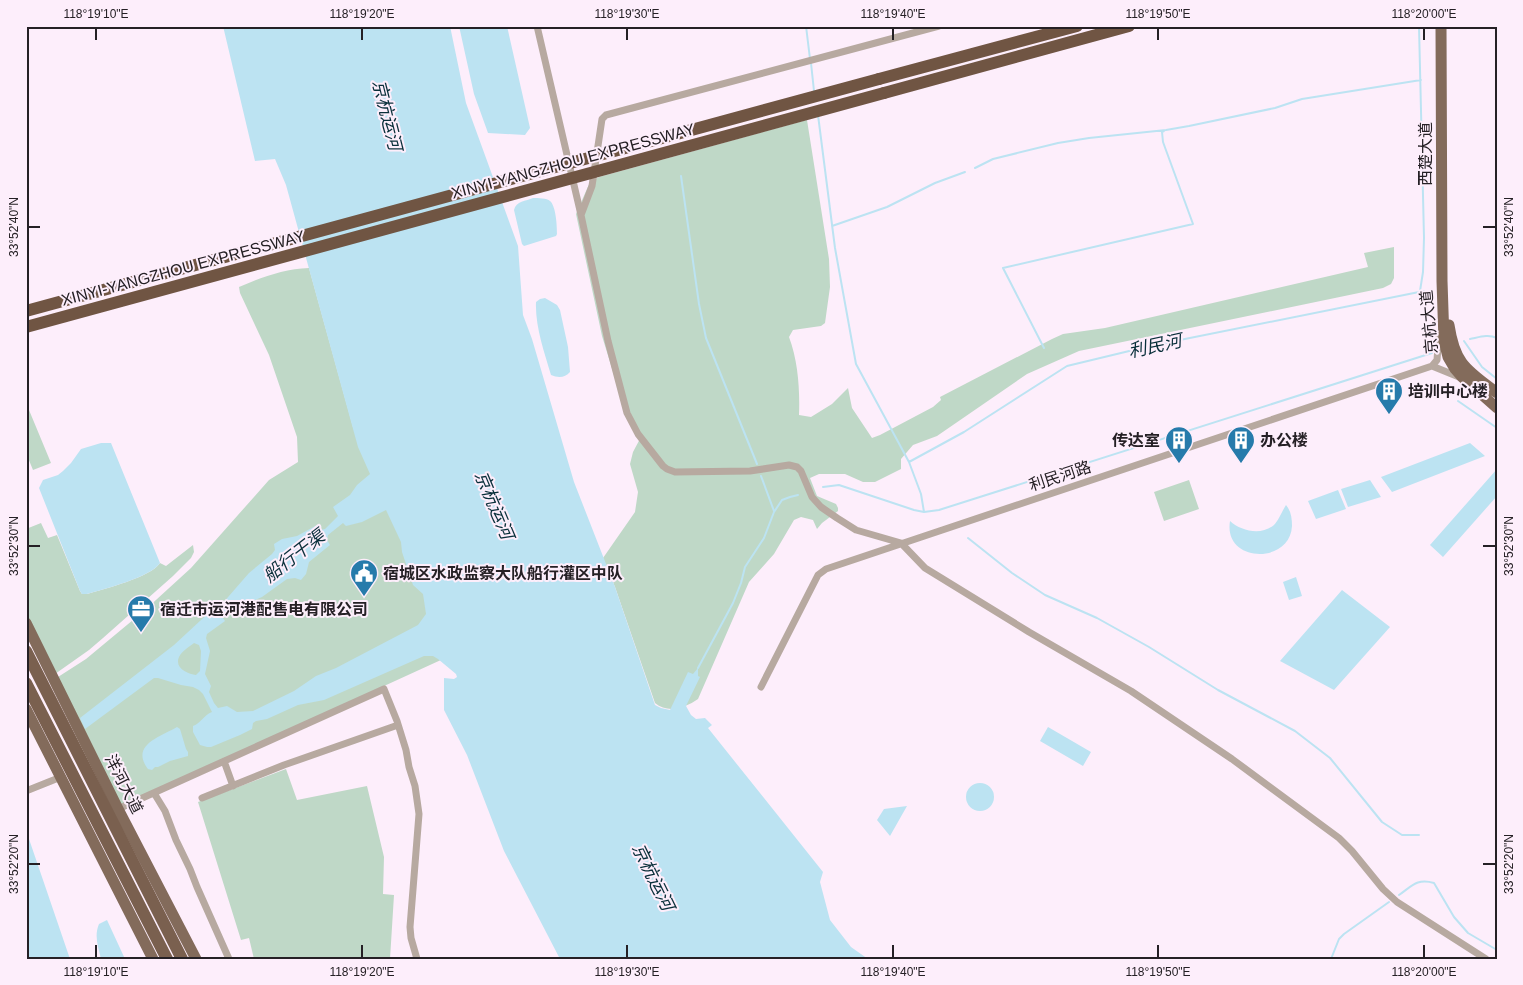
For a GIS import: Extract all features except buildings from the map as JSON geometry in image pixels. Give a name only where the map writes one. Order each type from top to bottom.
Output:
[{"type":"highway","name":"XINYI-YANGZHOU EXPRESSWAY","points":[[26,311],[1077,26]]},
{"type":"highway","name":"XINYI-YANGZHOU EXPRESSWAY","points":[[26,327],[1129,26]]},
{"type":"highway","name":"洋河大道","points":[[26,651],[182,959]]},
{"type":"highway","points":[[26,682],[167,959]]},
{"type":"main road","name":"西楚大道","points":[[1441,26],[1442,281]]},
{"type":"main road","name":"京杭大道","points":[[1442,281],[1444,342],[1448,357],[1455,369],[1466,381],[1497,408]]},
{"type":"main road","name":"京杭大道","points":[[1442,281],[1450,336],[1456,353],[1462,364],[1497,394]]},
{"type":"main road","name":"洋河大道","points":[[26,623],[118,809],[196,959]]},
{"type":"main road","points":[[26,709],[153,959]]},
{"type":"street","points":[[537,26],[608,342],[627,413],[638,434],[663,466],[675,472],[750,471],[789,465],[797,467],[801,471],[812,497],[821,507],[856,530],[901,543],[925,568],[1064,654],[1118,683],[1232,758],[1340,838],[1383,889],[1397,902],[1486,959]]},
{"type":"street","points":[[581,215],[592,186],[602,119],[606,115],[939,26]]},
{"type":"street","points":[[1442,281],[1437,360],[1432,366],[1466,381]]},
{"type":"street","name":"利民河路","points":[[761,687],[818,575],[826,569],[1432,366]]},
{"type":"street","points":[[118,809],[384,689],[406,750],[409,767],[414,779],[419,814],[410,926],[411,938],[417,959]]},
{"type":"street","points":[[202,798],[293,762],[398,725]]},
{"type":"street","points":[[224,761],[233,786]]},
{"type":"street","points":[[26,791],[61,777]]},
{"type":"street","points":[[154,793],[165,811],[200,896],[229,959]]},
{"type":"green space","points":[[807,120],[829,259],[830,287],[825,323],[821,326],[793,330],[789,337],[798,375],[799,415],[811,417],[832,404],[848,388],[852,408],[872,438],[933,407],[941,400],[940,397],[1063,334],[1105,328],[1368,267],[1364,253],[1394,247],[1394,278],[1391,284],[1383,288],[1079,351],[1027,374],[937,436],[913,445],[901,459],[901,469],[875,482],[863,482],[845,474],[819,474],[810,478],[817,496],[836,504],[838,511],[817,529],[813,520],[801,517],[794,520],[774,554],[749,582],[698,699],[682,707],[665,708],[655,703],[615,587],[603,558],[635,512],[638,492],[630,464],[633,452],[641,437],[618,388],[602,336],[576,214],[590,182],[599,177]]},
{"type":"green space","points":[[309,268],[353,427],[454,654],[122,806],[58,677],[86,659],[145,610],[191,568],[269,480],[298,462],[297,437],[269,355],[240,293],[239,287],[273,274]]},
{"type":"green space","points":[[26,401],[51,463],[33,470],[26,453]]},
{"type":"green space","points":[[1189,480],[1199,509],[1164,521],[1154,492]]},
{"type":"green space","points":[[41,523],[48,538],[57,535],[82,594],[137,578],[160,563],[166,566],[193,545],[194,552],[191,558],[173,576],[103,638],[55,674],[26,614],[26,529]]},
{"type":"green space","points":[[286,769],[297,800],[367,786],[384,857],[383,894],[394,895],[390,959],[254,959],[249,938],[241,940],[198,802]]},
{"type":"water","points":[[223,26],[450,26],[466,103],[518,246],[523,315],[532,339],[574,482],[615,587],[655,705],[670,710],[688,672],[693,674],[698,668],[698,676],[700,677],[686,706],[691,715],[696,719],[705,718],[712,725],[708,728],[823,872],[820,882],[830,920],[851,947],[868,959],[560,959],[504,851],[467,755],[444,710],[444,678],[454,679],[457,677],[456,674],[433,656],[424,656],[324,700],[298,705],[267,719],[256,721],[253,723],[252,729],[211,747],[200,745],[193,732],[193,726],[212,712],[203,694],[193,687],[158,678],[154,678],[85,729],[80,718],[174,645],[214,608],[222,604],[249,573],[272,554],[275,550],[274,544],[282,539],[297,536],[317,525],[320,530],[325,529],[338,516],[333,507],[350,495],[357,485],[370,474],[358,447],[286,185],[275,159],[255,161]],"holes":[[[386,510],[401,542],[402,552],[413,585],[423,594],[426,614],[418,625],[336,668],[316,676],[294,691],[253,711],[237,712],[227,706],[218,708],[209,692],[211,686],[205,674],[210,651],[206,638],[207,634],[225,621],[222,617],[224,614],[262,597],[287,579],[295,578],[301,580],[306,574],[309,562],[330,545],[327,540],[328,535],[343,523],[346,526],[362,522]],[[194,643],[199,645],[201,651],[200,671],[196,675],[183,670],[178,664],[182,653]]]},
{"type":"water","points":[[459,26],[507,26],[530,128],[525,135],[488,133],[474,94]]},
{"type":"water","points":[[533,198],[547,199],[554,207],[557,234],[556,236],[524,246],[514,210],[519,203]]},
{"type":"water","points":[[545,298],[557,305],[560,310],[568,347],[570,372],[564,376],[551,375],[540,338],[536,302]]},
{"type":"water","points":[[101,443],[111,443],[160,563],[137,578],[82,594],[39,488],[43,480],[58,475],[63,471],[81,449]]},
{"type":"water","points":[[1470,443],[1485,456],[1392,492],[1381,477]]},
{"type":"water","points":[[1497,469],[1497,496],[1443,557],[1430,545]]},
{"type":"water","points":[[1370,480],[1381,497],[1348,507],[1341,489]]},
{"type":"water","points":[[1338,490],[1346,509],[1316,519],[1308,501]]},
{"type":"water","points":[[1286,505],[1291,515],[1292,526],[1288,539],[1280,548],[1270,553],[1258,554],[1246,551],[1236,545],[1231,535],[1230,521],[1245,530],[1263,530],[1274,525]]},
{"type":"water","points":[[1296,577],[1302,596],[1289,600],[1283,582]]},
{"type":"water","points":[[1342,590],[1390,627],[1334,690],[1280,661]]},
{"type":"water","points":[[177,727],[180,729],[188,756],[170,761],[152,770],[148,769],[143,761],[145,748],[156,738]]},
{"type":"water","points":[[1048,727],[1091,752],[1083,766],[1040,741]]},
{"type":"water","points":[[980,783],[990,787],[994,797],[990,807],[980,811],[970,807],[966,797],[970,787]]},
{"type":"water","points":[[907,806],[890,836],[877,820],[884,809]]},
{"type":"water","points":[[26,821],[28,823],[29,839],[70,959],[26,959]]},
{"type":"water","points":[[107,920],[125,959],[101,959],[97,933],[99,924]]},
{"type":"waterway","points":[[806,26],[810,59]]},
{"type":"waterway","points":[[1419,26],[1424,238],[1423,272],[1420,291]]},
{"type":"waterway","points":[[811,63],[814,91]]},
{"type":"waterway","points":[[975,168],[993,159],[1058,143],[1166,130],[1275,108],[1302,99],[1421,80]]},
{"type":"waterway","points":[[818,115],[835,248],[856,364],[909,462],[921,494],[924,512]]},
{"type":"waterway","points":[[1044,348],[1003,268],[1193,224],[1163,142],[1162,132],[1164,131]]},
{"type":"waterway","points":[[832,226],[887,207],[935,183],[965,172]]},
{"type":"waterway","points":[[681,176],[699,304],[706,338],[757,464]]},
{"type":"waterway","name":"利民河","points":[[909,462],[964,432],[1067,366],[1150,346],[1424,291]]},
{"type":"waterway","points":[[1470,339],[1487,336],[1497,338]]},
{"type":"waterway","points":[[1464,341],[1482,367],[1497,379]]},
{"type":"waterway","points":[[823,487],[839,485],[914,510],[924,512],[939,510],[1432,353]]},
{"type":"waterway","points":[[1458,401],[1497,428]]},
{"type":"waterway","points":[[761,476],[774,511]]},
{"type":"waterway","points":[[698,668],[733,603],[745,567],[764,538],[774,512],[782,500],[798,495]]},
{"type":"waterway","points":[[968,538],[1012,573],[1045,595],[1097,618],[1149,647],[1218,690],[1295,731],[1330,758],[1382,822],[1402,835],[1419,835]]},
{"type":"waterway","points":[[1399,895],[1419,882],[1434,883],[1454,917],[1468,933],[1497,950]]},
{"type":"waterway","points":[[1331,959],[1339,939],[1344,934],[1389,902]]},
{"type":"place","name":"培训中心楼","points":[[1389,415]]},
{"type":"place","name":"传达室","points":[[1179,464]]},
{"type":"place","name":"办公楼","points":[[1241,464]]},
{"type":"place","name":"宿城区水政监察大队船行灌区中队","points":[[364,597]]},
{"type":"place","name":"宿迁市运河港配售电有限公司","points":[[141,633]]},
{"type":"water label","name":"京杭运河","points":[[387,115]]},
{"type":"water label","name":"京杭运河","points":[[494,505]]},
{"type":"water label","name":"船行干渠","points":[[294,556]]},
{"type":"water label","name":"京杭运河","points":[[653,877]]}]
